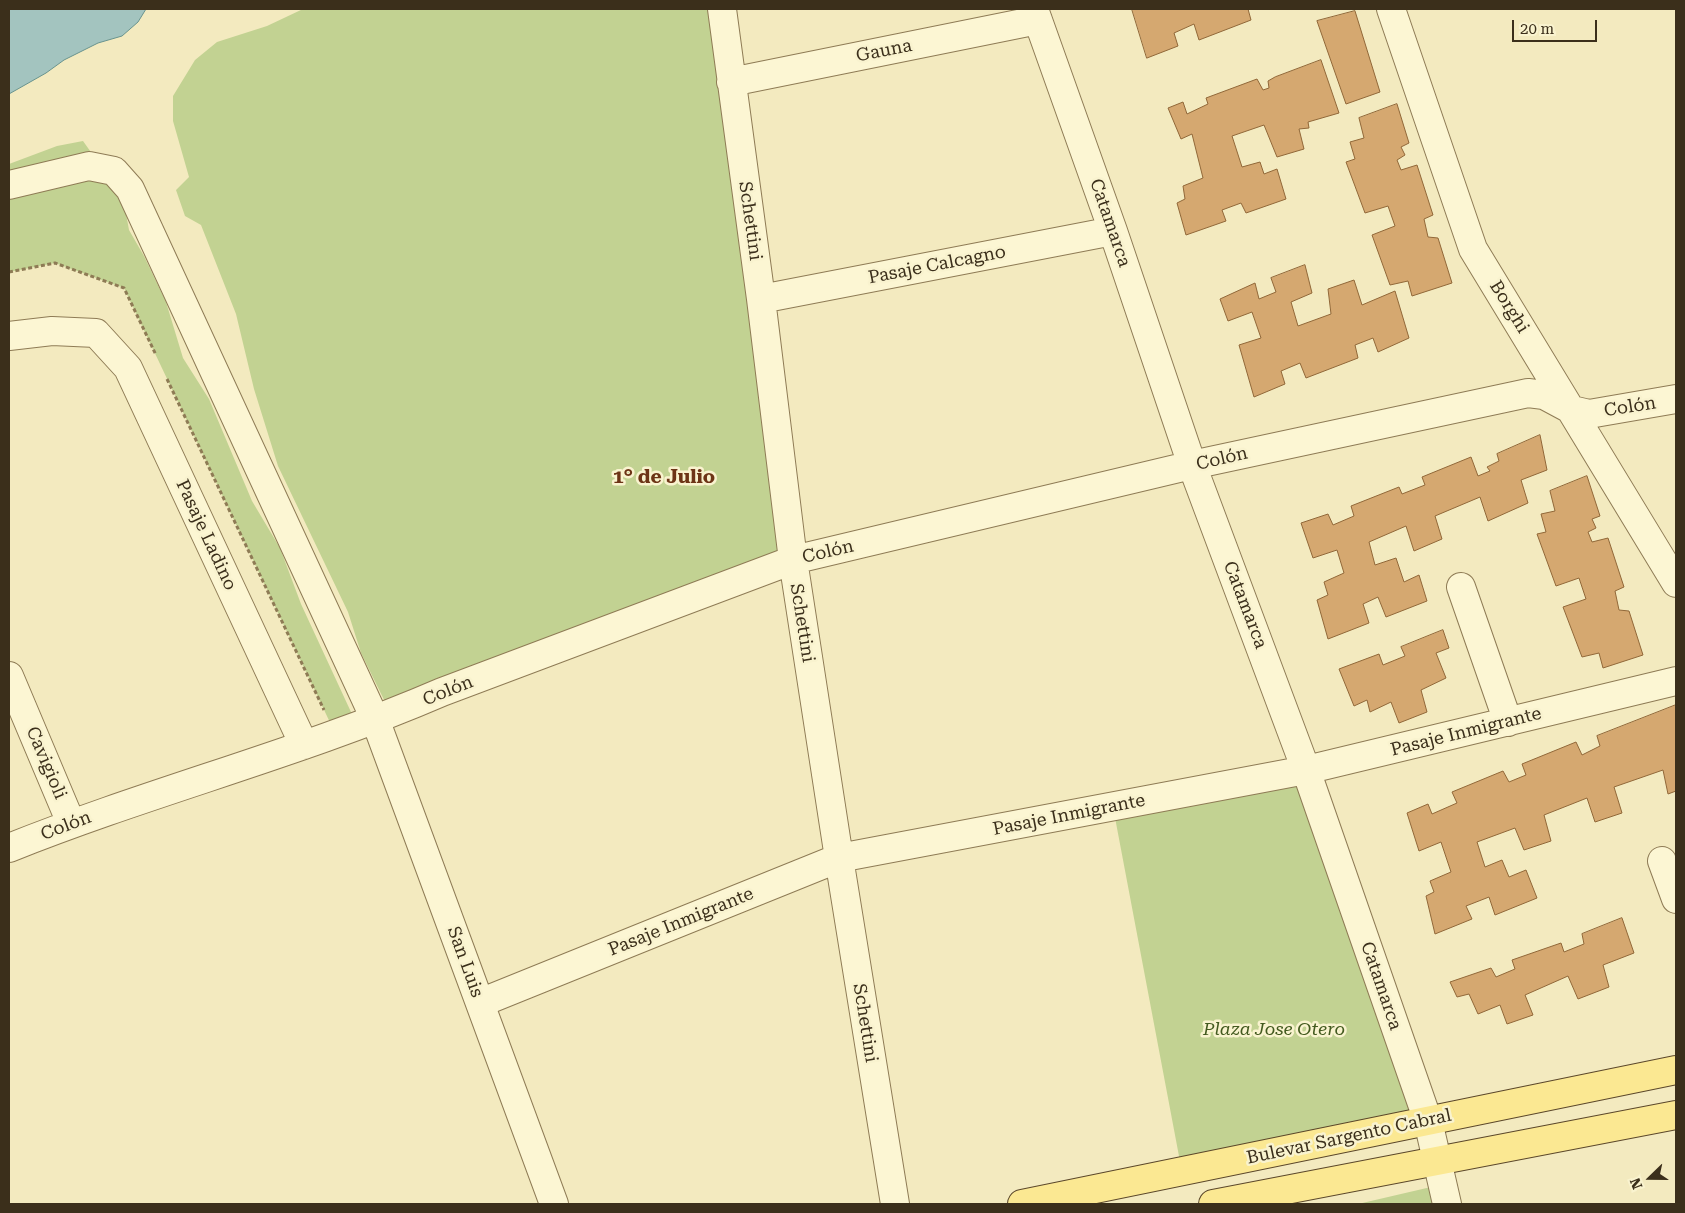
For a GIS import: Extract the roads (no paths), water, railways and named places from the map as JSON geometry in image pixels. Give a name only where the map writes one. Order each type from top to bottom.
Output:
[{"type":"main road","name":"Bulevar Sargento Cabral","points":[[1022,1204],[1676,1070]]},
{"type":"main road","points":[[1213,1204],[1676,1115]]},
{"type":"street","name":"Schettini","points":[[722,9],[793,560],[895,1204]]},
{"type":"street","name":"Borghi","points":[[1391,9],[1473,249],[1676,583]]},
{"type":"street","name":"Gauna","points":[[731,82],[1036,14]]},
{"type":"street","name":"Catamarca","points":[[1036,14],[1113,231],[1192,466],[1306,770],[1428,1121],[1446,1204]]},
{"type":"street","name":"San Luis","points":[[9,185],[89,166],[114,171],[130,189],[375,719],[554,1204]]},
{"type":"street","name":"Pasaje Calcagno","points":[[760,299],[1113,231]]},
{"type":"street","name":"Pasaje Ladino","points":[[9,336],[52,331],[96,333],[128,368],[304,745]]},
{"type":"street","name":"Colón","points":[[9,848],[71,823],[391,714],[442,692],[793,560],[1192,466],[1528,393],[1544,395],[1572,410],[1588,414],[1676,399]]},
{"type":"street","points":[[1461,587],[1508,722]]},
{"type":"street","name":"Cavigioli","points":[[9,676],[71,823]]},
{"type":"street","name":"Pasaje Inmigrante","points":[[480,1003],[839,858],[1306,770],[1676,681]]},
{"type":"street","points":[[1662,861],[1676,899]]},
{"type":"water","points":[[9,9],[146,9],[138,22],[122,36],[98,43],[64,60],[46,73],[9,94]]},
{"type":"district","name":"1° de Julio","points":[[664,477]]},
{"type":"park label","name":"Plaza Jose Otero","points":[[1274,1030]]}]
